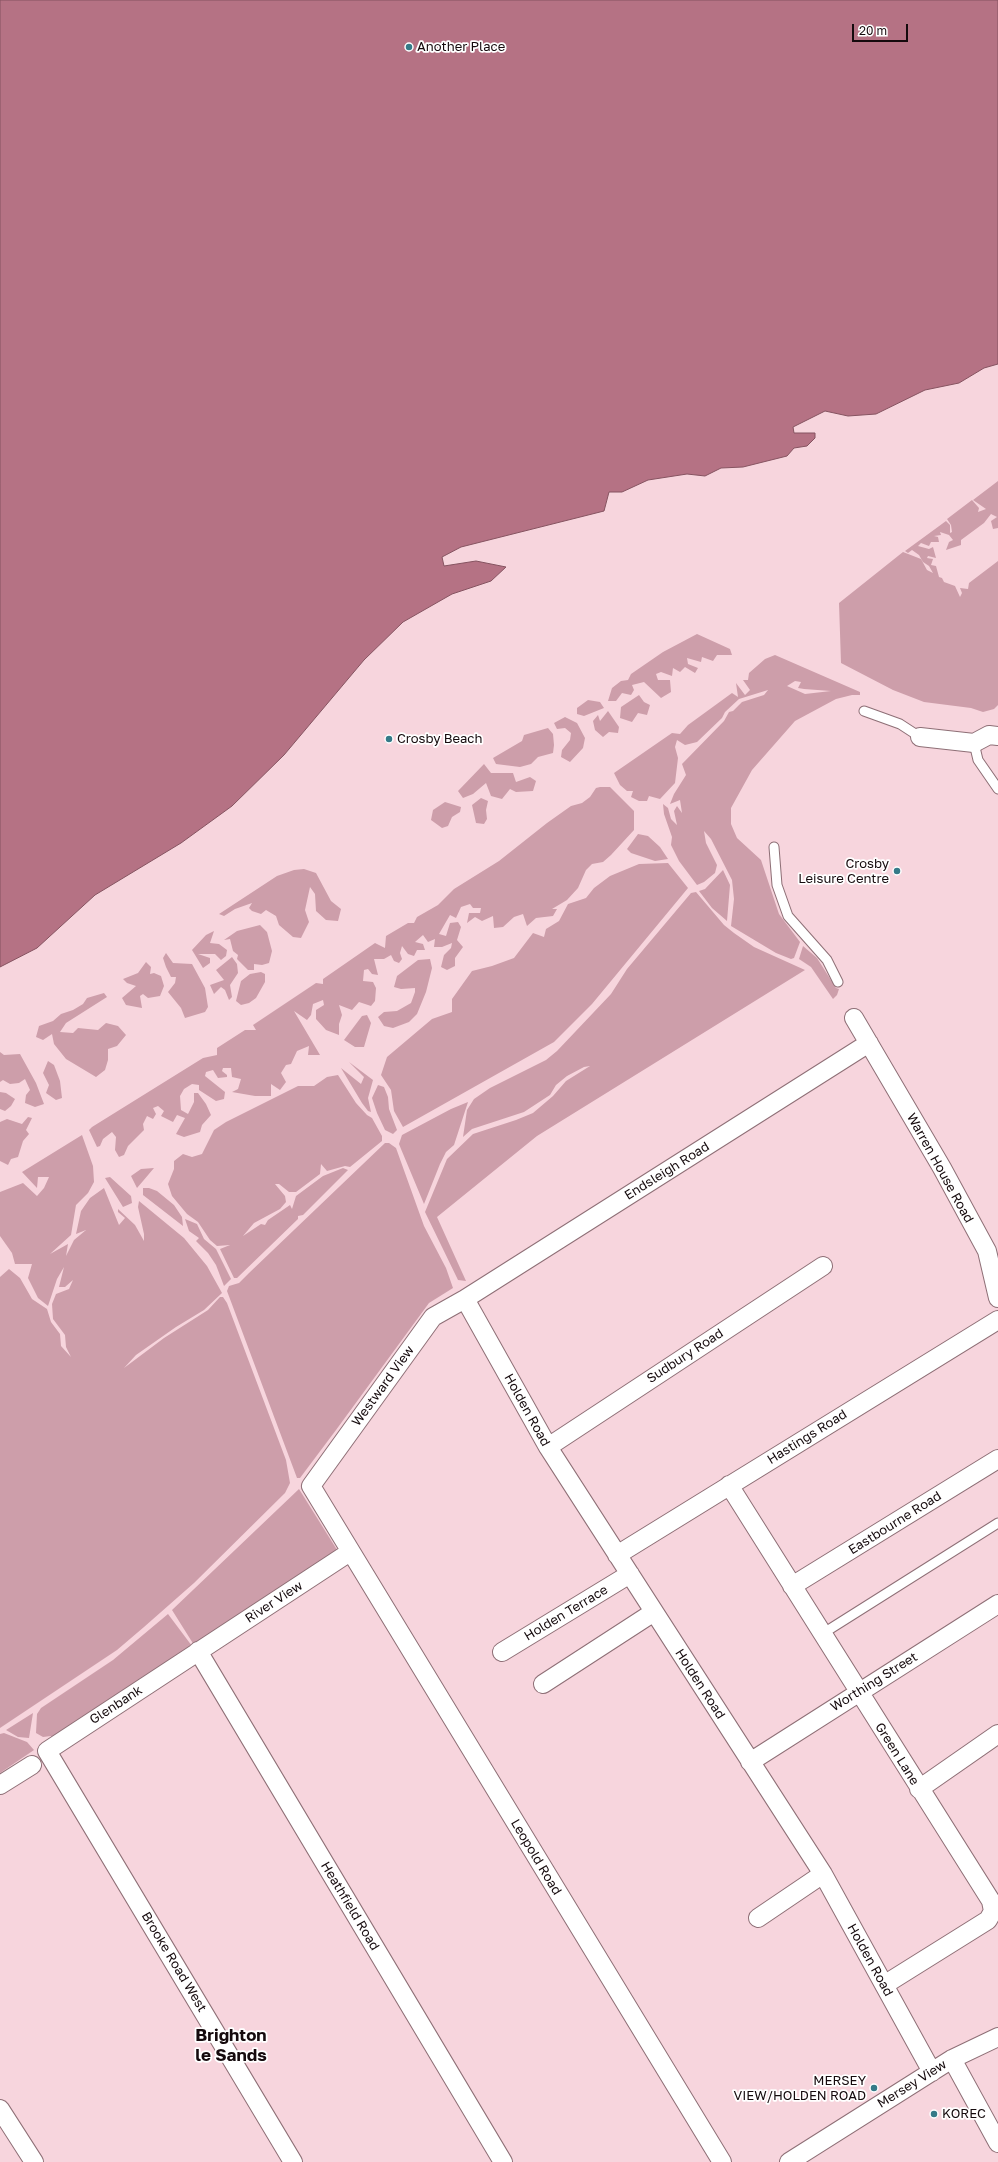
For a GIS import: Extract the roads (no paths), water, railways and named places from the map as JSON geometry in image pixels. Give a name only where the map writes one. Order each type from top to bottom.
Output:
[{"type":"street","points":[[920,738],[974,743],[989,735],[998,736]]},
{"type":"street","name":"Warren House Road","points":[[854,1018],[942,1168],[987,1251],[998,1298]]},
{"type":"street","name":"Endsleigh Road","points":[[465,1299],[869,1044]]},
{"type":"street","name":"Sudbury Road","points":[[548,1447],[823,1266]]},
{"type":"street","name":"Holden Road","points":[[465,1299],[548,1447],[823,1874],[932,2072]]},
{"type":"street","name":"Westward View","points":[[311,1486],[433,1317],[465,1299]]},
{"type":"street","name":"Hastings Road","points":[[617,1555],[998,1320]]},
{"type":"street","name":"Eastbourne Road","points":[[792,1586],[998,1459]]},
{"type":"street","name":"Green Lane","points":[[729,1485],[919,1789],[991,1901],[993,1911],[988,1920],[884,1984]]},
{"type":"street","name":"Leopold Road","points":[[311,1486],[722,2162]]},
{"type":"street","name":"River View","points":[[198,1651],[350,1552]]},
{"type":"street","name":"Holden Terrace","points":[[502,1652],[630,1574]]},
{"type":"street","name":"Worthing Street","points":[[750,1762],[998,1604]]},
{"type":"street","points":[[543,1684],[654,1612]]},
{"type":"street","name":"Glenbank","points":[[54,1763],[47,1750],[198,1651]]},
{"type":"street","name":"Heathfield Road","points":[[198,1651],[503,2162]]},
{"type":"street","points":[[919,1789],[998,1734]]},
{"type":"street","name":"Brooke Road West","points":[[54,1763],[293,2162]]},
{"type":"street","points":[[0,1785],[32,1765]]},
{"type":"street","points":[[758,1918],[823,1874]]},
{"type":"street","name":"Mersey View","points":[[789,2162],[952,2059],[998,2037]]},
{"type":"street","points":[[952,2059],[998,2143]]},
{"type":"street","points":[[0,2109],[34,2162]]},
{"type":"lane","points":[[864,711],[900,724],[920,738]]},
{"type":"lane","points":[[974,743],[978,760],[998,789]]},
{"type":"lane","points":[[774,847],[774,868],[777,885],[788,916],[827,960],[838,982]]},
{"type":"lane","points":[[822,1634],[998,1523]]},
{"type":"place","name":"Another Place","points":[[409,47]]},
{"type":"place","name":"Crosby Beach","points":[[389,739]]},
{"type":"place","name":"Crosby Leisure Centre","points":[[897,871]]},
{"type":"place","name":"MERSEY VIEW/HOLDEN ROAD","points":[[874,2088]]},
{"type":"place","name":"KOREC","points":[[934,2114]]},
{"type":"district","name":"Brighton le Sands","points":[[231,2046]]}]
